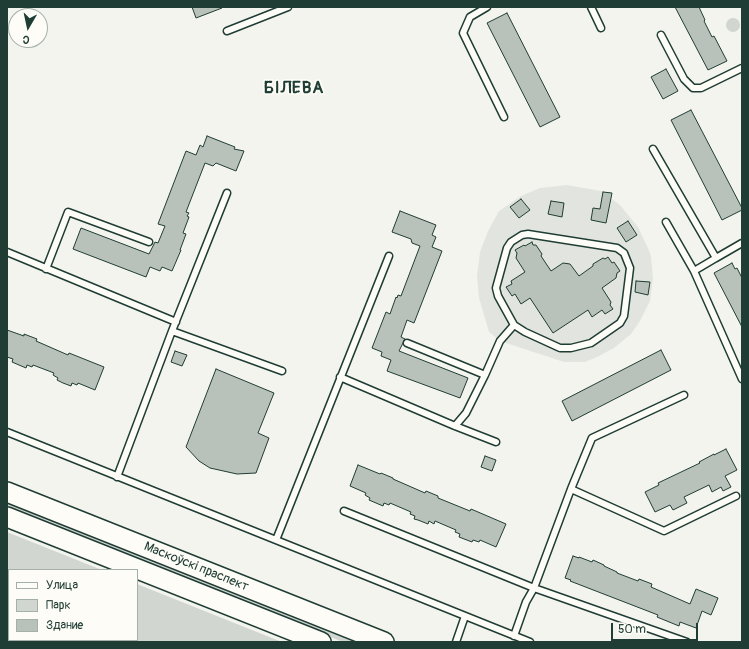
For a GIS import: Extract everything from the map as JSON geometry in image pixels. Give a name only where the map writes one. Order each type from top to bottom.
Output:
[{"type":"main road","name":"Маскоўскі праспект","points":[[7,492],[384,642]]},
{"type":"main road","name":"Маскоўскі праспект","points":[[7,517],[138,569]]},
{"type":"main road","name":"Маскоўскі праспект","points":[[138,569],[321,642]]},
{"type":"lane","points":[[228,31],[288,7]]},
{"type":"lane","points":[[487,7],[470,17],[463,33],[504,117]]},
{"type":"lane","points":[[591,7],[601,28]]},
{"type":"lane","points":[[661,35],[684,79],[693,88],[702,88],[742,68]]},
{"type":"lane","points":[[653,149],[716,258]]},
{"type":"lane","points":[[117,477],[172,331],[227,193]]},
{"type":"lane","points":[[46,269],[68,212],[149,242]]},
{"type":"lane","points":[[666,222],[694,271],[742,379]]},
{"type":"lane","points":[[528,234],[617,248],[624,253],[630,268],[624,316],[620,323],[591,343],[571,348],[560,348],[525,332],[514,325],[498,296],[496,288],[507,248],[511,242],[522,235],[528,234]]},
{"type":"lane","points":[[694,271],[742,243]]},
{"type":"lane","points":[[7,252],[176,322]]},
{"type":"lane","points":[[276,540],[389,256]]},
{"type":"lane","points":[[455,426],[466,413],[500,341],[514,325]]},
{"type":"lane","points":[[172,331],[282,371]]},
{"type":"lane","points":[[407,343],[485,375]]},
{"type":"lane","points":[[340,377],[496,442]]},
{"type":"lane","points":[[514,636],[526,602],[534,588],[592,438],[684,395]]},
{"type":"lane","points":[[7,432],[530,642]]},
{"type":"lane","points":[[571,489],[664,531],[736,496]]},
{"type":"lane","points":[[344,511],[534,588],[687,642]]},
{"type":"lane","points":[[456,642],[465,616]]},
{"type":"shaded area","points":[[567,185],[601,191],[620,205],[638,227],[651,256],[653,278],[650,301],[640,321],[631,334],[614,348],[585,362],[564,362],[500,341],[489,332],[479,298],[477,276],[480,252],[488,231],[499,211],[521,196],[540,188]]},
{"type":"green space","points":[[730,18],[736,18],[740,22],[740,28],[736,32],[730,32],[726,28],[726,22]]},
{"type":"green space","points":[[7,499],[365,642],[343,642],[7,507]]},
{"type":"green space","points":[[7,532],[100,569],[8,569],[8,641],[138,641],[138,584],[282,642],[7,642]]},
{"type":"building","points":[[192,7],[222,7],[222,8],[196,18]]},
{"type":"building","points":[[675,7],[699,7],[712,37],[714,36],[727,61],[708,70]]},
{"type":"building","points":[[507,13],[560,117],[540,127],[487,23]]},
{"type":"building","points":[[666,69],[678,91],[663,99],[651,77]]},
{"type":"building","points":[[691,110],[742,208],[742,210],[722,220],[671,120]]},
{"type":"building","points":[[207,136],[235,147],[234,149],[244,151],[236,171],[216,163],[213,166],[205,163],[186,212],[189,213],[187,216],[189,217],[183,233],[186,234],[172,271],[162,267],[160,271],[150,267],[146,277],[73,249],[81,228],[149,254],[155,242],[158,243],[165,226],[158,224],[186,151],[196,155],[200,145],[203,147]]},
{"type":"building","points":[[603,192],[612,193],[606,223],[591,220],[593,208],[600,209]]},
{"type":"building","points":[[521,199],[530,210],[519,218],[510,207]]},
{"type":"building","points":[[551,201],[564,203],[562,217],[548,214]]},
{"type":"building","points":[[400,211],[436,225],[432,235],[436,237],[432,247],[442,251],[414,323],[407,320],[401,337],[405,339],[399,351],[468,378],[460,398],[387,371],[391,360],[381,356],[382,352],[372,348],[386,312],[390,314],[396,297],[397,298],[398,295],[401,296],[420,246],[412,243],[411,239],[392,232]]},
{"type":"building","points":[[628,221],[637,235],[626,242],[617,228]]},
{"type":"building","points":[[532,242],[542,254],[541,256],[551,271],[563,263],[570,264],[579,276],[593,266],[593,264],[603,258],[605,259],[608,257],[612,263],[614,262],[620,271],[617,273],[616,278],[602,288],[611,302],[610,305],[613,309],[605,314],[602,310],[592,317],[588,310],[553,333],[530,298],[521,304],[515,294],[512,296],[506,287],[512,284],[511,281],[525,272],[516,258],[517,253],[515,250]]},
{"type":"building","points":[[732,263],[735,269],[737,268],[742,278],[742,327],[714,273]]},
{"type":"building","points":[[636,281],[650,282],[648,295],[635,292]]},
{"type":"building","points":[[7,330],[24,336],[24,334],[68,355],[69,353],[104,367],[95,390],[78,383],[77,385],[72,383],[71,386],[57,380],[58,378],[53,375],[54,373],[33,365],[32,367],[27,365],[26,368],[12,362],[13,359],[7,357]]},
{"type":"building","points":[[661,350],[671,370],[572,421],[562,401]]},
{"type":"building","points":[[175,351],[187,355],[182,366],[171,362]]},
{"type":"building","points":[[216,369],[274,393],[258,433],[269,438],[256,473],[237,474],[210,468],[199,461],[186,447]]},
{"type":"building","points":[[726,449],[737,470],[725,476],[731,487],[723,491],[721,487],[712,492],[709,485],[684,497],[687,503],[673,510],[670,505],[655,512],[645,492],[659,485],[658,483]]},
{"type":"building","points":[[485,456],[496,460],[492,471],[481,467]]},
{"type":"building","points":[[358,465],[393,478],[425,493],[426,491],[438,496],[438,498],[470,511],[471,509],[506,524],[496,547],[480,540],[479,542],[473,540],[472,542],[459,537],[460,534],[455,532],[456,530],[435,521],[434,524],[429,521],[428,524],[414,519],[415,516],[410,514],[411,512],[390,503],[389,505],[384,503],[383,506],[369,500],[370,498],[365,495],[366,493],[350,486]]},
{"type":"building","points":[[573,556],[592,562],[593,560],[617,573],[638,581],[639,579],[652,584],[651,587],[690,604],[696,589],[718,598],[711,615],[702,611],[696,628],[680,622],[679,626],[657,617],[658,615],[565,578]]},
{"type":"district","name":"БІЛЕВА","points":[[294,89]]}]
